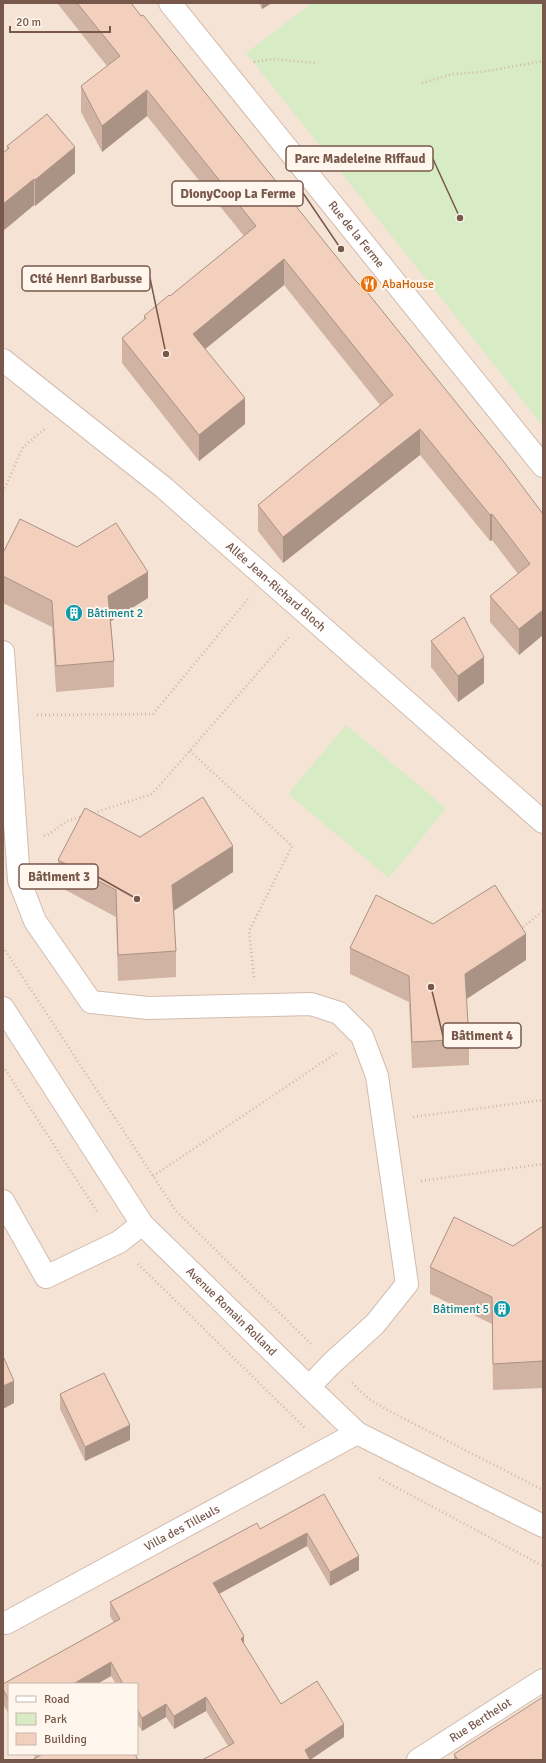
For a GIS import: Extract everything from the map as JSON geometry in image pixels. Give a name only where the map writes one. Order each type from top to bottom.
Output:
[{"type":"street","name":"Rue de la Ferme","points":[[170,3],[543,466]]},
{"type":"street","name":"Allée Jean-Richard Bloch","points":[[3,360],[163,487],[543,822]]},
{"type":"street","points":[[3,652],[9,716],[19,880],[35,920],[91,1002],[148,1008],[311,1004],[339,1014],[362,1036],[377,1076],[407,1284],[375,1324],[331,1364],[309,1387]]},
{"type":"street","name":"Avenue Romain Rolland","points":[[3,1008],[142,1224],[309,1387],[357,1433],[543,1526]]},
{"type":"street","points":[[3,1201],[46,1276],[119,1242],[142,1224]]},
{"type":"street","name":"Villa des Tilleuls","points":[[6,1623],[357,1433]]},
{"type":"street","name":"Rue Berthelot","points":[[418,1760],[543,1680]]},
{"type":"path","points":[[222,68],[273,59],[315,63]]},
{"type":"path","points":[[422,83],[453,74],[482,72],[543,61]]},
{"type":"path","points":[[3,492],[23,447],[68,411]]},
{"type":"path","points":[[9,716],[153,714],[266,577]]},
{"type":"path","points":[[17,844],[49,834],[67,821],[152,794],[308,616]]},
{"type":"path","points":[[190,751],[292,846],[250,931],[256,1006]]},
{"type":"path","points":[[523,927],[543,911]]},
{"type":"path","points":[[3,947],[176,1211],[331,1364],[374,1402],[543,1490]]},
{"type":"path","points":[[153,1176],[362,1036]]},
{"type":"path","points":[[384,1121],[543,1100]]},
{"type":"path","points":[[393,1184],[543,1164]]},
{"type":"shaded area","points":[[3,3],[543,3],[543,1760],[3,1760]]},
{"type":"green space","points":[[312,3],[543,3],[542,425],[246,53]]},
{"type":"green space","points":[[346,725],[446,808],[389,878],[288,794]]},
{"type":"building","points":[[77,3],[131,3],[141,16],[143,15],[355,280],[367,292],[504,462],[543,514],[543,610],[519,629],[490,596],[530,564],[492,514],[490,515],[420,429],[283,537],[258,505],[393,395],[284,259],[193,334],[245,398],[199,435],[122,338],[146,318],[144,316],[169,295],[170,296],[256,226],[147,90],[102,126],[81,86],[120,56]]},
{"type":"building","points":[[47,114],[75,147],[3,204],[3,153],[9,148],[7,146]]},
{"type":"building","name":"Bâtiment 2","points":[[20,519],[77,547],[116,523],[148,572],[108,596],[114,661],[56,666],[52,601],[3,576],[3,553]]},
{"type":"building","points":[[464,617],[484,657],[458,676],[431,641]]},
{"type":"building","points":[[203,797],[233,846],[172,885],[176,951],[118,955],[116,890],[58,860],[85,808],[140,837]]},
{"type":"building","points":[[495,885],[526,934],[465,974],[469,1039],[412,1042],[409,976],[350,948],[376,895],[433,924]]},
{"type":"building","name":"Bâtiment 5","points":[[454,1217],[513,1246],[543,1226],[543,1361],[493,1364],[492,1297],[430,1267]]},
{"type":"building","points":[[3,1356],[14,1381],[3,1386]]},
{"type":"building","points":[[104,1373],[130,1425],[85,1447],[60,1394]]},
{"type":"building","points":[[324,1494],[359,1556],[330,1572],[307,1533],[213,1583],[244,1636],[241,1639],[281,1704],[317,1681],[344,1724],[305,1750],[310,1760],[202,1760],[234,1743],[206,1697],[174,1716],[166,1704],[142,1718],[138,1711],[138,1683],[122,1683],[111,1662],[75,1683],[8,1683],[8,1698],[3,1689],[3,1684],[120,1619],[110,1602],[257,1523],[260,1529]]},
{"type":"building","points":[[543,1697],[543,1760],[458,1760],[454,1754]]},
{"type":"building","points":[[41,1755],[136,1755],[138,1760],[32,1760]]},
{"type":"place","name":"Parc Madeleine Riffaud","points":[[460,218]]},
{"type":"place","name":"DionyCoop La Ferme","points":[[341,249]]},
{"type":"place","name":"AbaHouse","points":[[369,284]]},
{"type":"place","name":"Cité Henri Barbusse","points":[[166,354]]},
{"type":"place","name":"Bâtiment 2","points":[[74,613]]},
{"type":"place","name":"Bâtiment 3","points":[[137,899]]},
{"type":"place","name":"Bâtiment 4","points":[[431,987]]},
{"type":"place","name":"Bâtiment 5","points":[[502,1309]]}]
